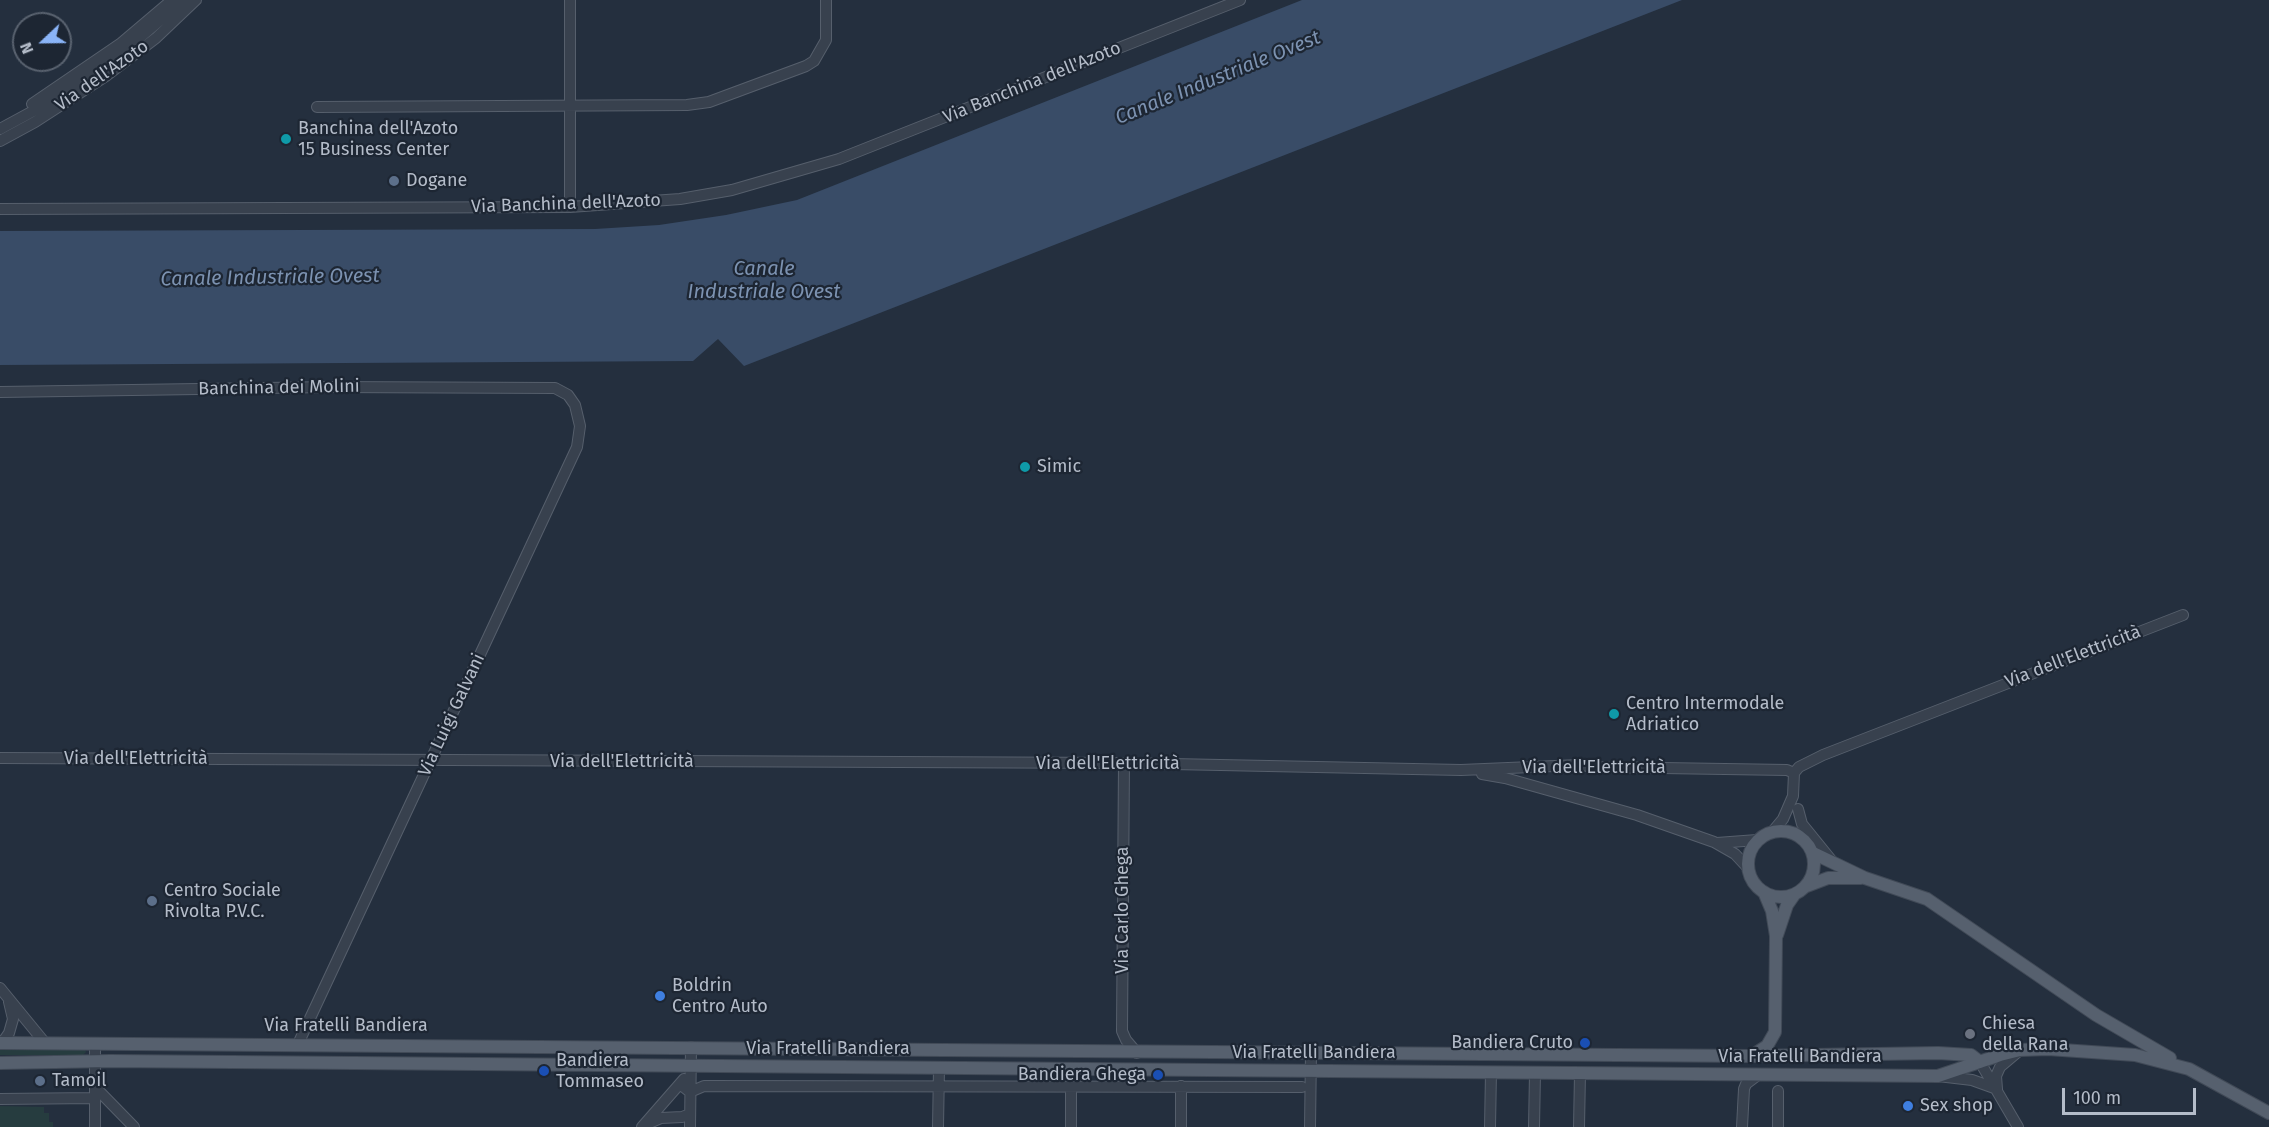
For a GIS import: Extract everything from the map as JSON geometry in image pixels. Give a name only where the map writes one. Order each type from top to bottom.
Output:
[{"type":"main road","points":[[1752,1056],[1767,1046],[1775,1032],[1776,936],[1772,911],[1764,892],[1751,877],[1748,858],[1757,840],[1773,831],[1793,832],[1802,837],[1813,853],[1834,864],[1865,878],[1927,899],[2096,1015],[2269,1113]]},
{"type":"main road","points":[[1807,886],[1813,876],[1813,853]]},
{"type":"main road","points":[[1776,936],[1787,905],[1794,895],[1807,886],[1828,878],[1865,878]]},
{"type":"main road","points":[[1764,892],[1773,896],[1794,895]]},
{"type":"main road","name":"Via Fratelli Bandiera","points":[[1775,1032],[1779,1049],[1784,1055]]},
{"type":"main road","name":"Via Fratelli Bandiera","points":[[1,1043],[691,1047],[1137,1053],[1311,1052],[1752,1056],[1938,1053],[1971,1055],[1980,1062]]},
{"type":"main road","points":[[1980,1062],[2020,1050],[2081,1050],[2135,1055],[2189,1069]]},
{"type":"main road","points":[[1938,1053],[1945,1065],[1938,1076]]},
{"type":"main road","name":"Via Fratelli Bandiera","points":[[0,1063],[1938,1076],[1980,1062]]},
{"type":"street","name":"Via dell'Azoto","points":[[0,122],[88,68],[172,6],[184,0]]},
{"type":"street","name":"Via dell'Azoto","points":[[0,141],[60,106],[115,69],[156,38],[196,0]]},
{"type":"street","points":[[570,0],[570,207]]},
{"type":"street","points":[[317,107],[698,104],[719,99],[806,66],[817,57],[825,44],[826,0]]},
{"type":"street","name":"Via Banchina dell'Azoto","points":[[0,209],[570,207],[680,199],[732,190],[781,177],[892,139],[1240,0]]},
{"type":"street","points":[[0,129],[89,77],[129,48],[172,6]]},
{"type":"street","name":"Banchina dei Molini","points":[[0,392],[330,387],[558,389]]},
{"type":"street","name":"Via Luigi Galvani","points":[[298,1044],[577,447],[580,426],[577,408],[568,395],[558,389]]},
{"type":"street","name":"Via dell'Elettricità","points":[[0,758],[1124,763],[1461,770],[1579,765],[1787,770],[1794,773],[1802,765],[1823,755],[2183,615]]},
{"type":"street","name":"Via Carlo Ghega","points":[[1124,763],[1122,1031],[1137,1053]]},
{"type":"street","points":[[1461,770],[1516,781],[1637,815],[1713,842],[1735,854],[1748,868]]},
{"type":"street","points":[[1773,831],[1783,819],[1793,796],[1794,773]]},
{"type":"street","points":[[1793,796],[1808,832],[1834,864]]},
{"type":"street","points":[[1798,809],[1798,825],[1802,837]]},
{"type":"street","points":[[1713,842],[1739,843],[1757,840]]},
{"type":"street","points":[[0,988],[45,1043]]},
{"type":"street","points":[[1,1043],[9,1033],[13,1018],[9,999]]},
{"type":"street","points":[[95,1043],[95,1127]]},
{"type":"street","points":[[690,1127],[691,1047]]},
{"type":"street","points":[[1997,1089],[1996,1076],[2000,1067],[2020,1050]]},
{"type":"street","points":[[1310,1127],[1311,1052]]},
{"type":"street","points":[[1980,1062],[2018,1127]]},
{"type":"street","points":[[938,1127],[939,1068]]},
{"type":"street","points":[[643,1126],[659,1113],[690,1069]]},
{"type":"street","points":[[1490,1127],[1491,1072]]},
{"type":"street","points":[[1534,1127],[1535,1073]]},
{"type":"street","points":[[1579,1127],[1580,1073]]},
{"type":"street","points":[[1742,1127],[1744,1089],[1746,1084],[1758,1075]]},
{"type":"street","name":"Via Fratelli Bandiera","points":[[1938,1076],[1972,1080],[1997,1089]]},
{"type":"street","points":[[680,1084],[690,1092]]},
{"type":"street","name":"Via Fratelli Bandiera","points":[[690,1092],[704,1086],[800,1088],[938,1084],[1302,1087]]},
{"type":"street","points":[[1071,1086],[1071,1127]]},
{"type":"street","points":[[1180,1127],[1181,1086]]},
{"type":"street","points":[[1778,1091],[1778,1127]]},
{"type":"street","points":[[0,1099],[95,1093],[134,1127]]},
{"type":"street","points":[[659,1113],[682,1118],[690,1114]]},
{"type":"green space","points":[[0,1049],[85,1049],[86,1052],[83,1055],[0,1055]]},
{"type":"green space","points":[[0,1106],[44,1107],[44,1113],[49,1113],[49,1122],[53,1122],[53,1127],[0,1127]]},
{"type":"water","name":"Canale Industriale Ovest","points":[[1302,0],[1682,0],[744,366],[718,339],[693,361],[0,365],[0,231],[595,229],[659,225],[726,215],[797,200]]},
{"type":"place","name":"Banchina dell'Azoto 15 Business Center","points":[[286,139]]},
{"type":"place","name":"Dogane","points":[[394,181]]},
{"type":"place","name":"Simic","points":[[1025,467]]},
{"type":"place","name":"Centro Intermodale Adriatico","points":[[1614,714]]},
{"type":"place","name":"Centro Sociale Rivolta P.V.C.","points":[[152,901]]},
{"type":"place","name":"Boldrin Centro Auto","points":[[660,996]]},
{"type":"place","name":"Chiesa della Rana","points":[[1970,1034]]},
{"type":"place","name":"Bandiera Cruto","points":[[1585,1043]]},
{"type":"place","name":"Bandiera Tommaseo","points":[[544,1071]]},
{"type":"place","name":"Bandiera Ghega","points":[[1158,1075]]},
{"type":"place","name":"Tamoil","points":[[40,1081]]},
{"type":"place","name":"Sex shop","points":[[1908,1106]]}]
